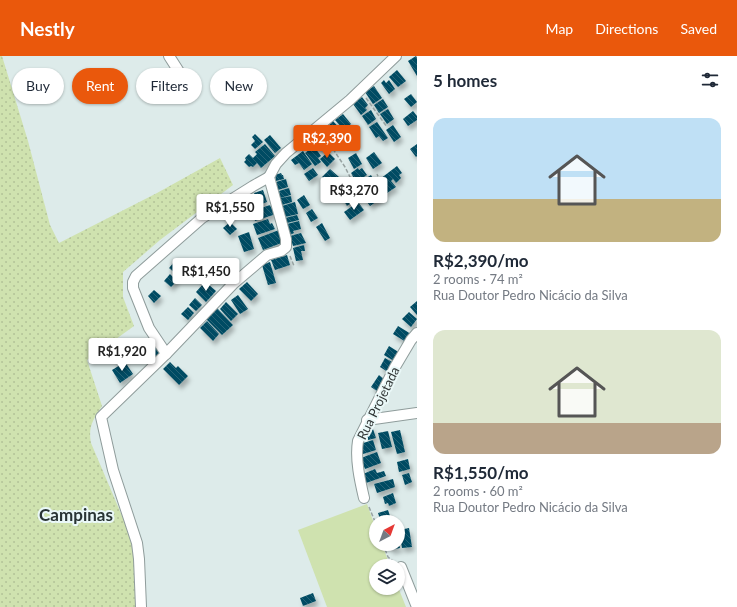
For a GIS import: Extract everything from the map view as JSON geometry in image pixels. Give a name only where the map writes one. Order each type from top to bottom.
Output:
[{"type":"street","points":[[169,56],[177,68]]},
{"type":"street","points":[[166,354],[149,328],[133,288],[133,282],[136,276],[202,218],[269,177],[276,164],[286,153],[360,90],[396,56]]},
{"type":"street","points":[[140,607],[139,559],[137,543],[113,470],[101,417],[166,354],[233,284],[268,255],[281,251],[286,247],[286,239],[269,177]]},
{"type":"street","name":"Rua Projetada","points":[[364,498],[361,487],[357,447],[358,441],[367,420],[395,367],[417,332]]},
{"type":"street","points":[[367,420],[417,413]]},
{"type":"street","points":[[405,577],[417,607]]},
{"type":"path","points":[[360,90],[387,127]]},
{"type":"path","points":[[318,126],[345,167],[360,197]]},
{"type":"path","points":[[355,202],[378,182],[379,180],[377,174]]},
{"type":"path","points":[[364,498],[368,502],[373,515]]},
{"type":"green space","points":[[0,56],[2,56],[12,89],[12,104],[17,104],[50,225],[59,243],[157,193],[220,158],[233,185],[160,240],[123,272],[123,297],[134,326],[87,360],[102,406],[92,423],[90,432],[91,443],[128,530],[135,559],[137,607],[0,607]]},
{"type":"green space","points":[[367,504],[371,515],[369,515],[369,551],[385,551],[387,559],[369,559],[369,595],[401,595],[406,607],[327,607],[298,530]]},
{"type":"building","points":[[416,56],[417,58],[417,76],[408,61]]},
{"type":"building","points":[[397,70],[406,81],[398,87],[389,77]]},
{"type":"building","points":[[384,80],[386,83],[389,80],[395,89],[389,94],[381,83]]},
{"type":"building","points":[[374,86],[382,98],[373,104],[365,92]]},
{"type":"building","points":[[411,94],[417,102],[411,107],[404,99]]},
{"type":"building","points":[[362,97],[368,105],[365,108],[367,110],[361,115],[353,104]]},
{"type":"building","points":[[383,99],[388,107],[379,113],[374,105]]},
{"type":"building","points":[[388,109],[394,119],[387,124],[380,114]]},
{"type":"building","points":[[371,110],[376,119],[368,125],[362,116]]},
{"type":"building","points":[[413,111],[417,116],[417,120],[408,126],[403,119]]},
{"type":"building","points":[[343,114],[351,124],[344,130],[335,120]]},
{"type":"building","points":[[333,121],[344,133],[334,143],[323,131]]},
{"type":"building","points":[[377,122],[388,138],[383,141],[379,136],[376,138],[369,127]]},
{"type":"building","points":[[393,125],[401,137],[394,142],[386,130]]},
{"type":"building","points":[[318,133],[327,145],[319,150],[311,138]]},
{"type":"building","points":[[255,134],[263,142],[255,149],[251,145],[255,141],[252,137]]},
{"type":"building","points":[[270,135],[281,148],[275,153],[264,140]]},
{"type":"building","points":[[265,144],[275,156],[261,168],[257,163],[253,167],[249,167],[244,162],[246,160],[245,158],[249,154],[253,158],[257,154],[255,152]]},
{"type":"building","points":[[417,144],[417,156],[416,157],[410,149]]},
{"type":"building","points":[[314,146],[321,156],[318,158],[321,162],[315,166],[305,153]]},
{"type":"building","points":[[303,151],[312,164],[304,170],[299,163],[295,165],[291,160]]},
{"type":"building","points":[[328,152],[335,159],[327,167],[320,159]]},
{"type":"building","points":[[374,152],[382,163],[373,169],[366,158]]},
{"type":"building","points":[[356,153],[362,164],[354,169],[348,158]]},
{"type":"building","points":[[397,166],[402,173],[399,175],[401,178],[396,183],[393,179],[391,181],[396,187],[387,193],[382,187],[385,185],[380,179]]},
{"type":"building","points":[[313,168],[318,175],[309,181],[304,174]]},
{"type":"building","points":[[358,168],[359,170],[362,168],[367,175],[356,182],[351,173]]},
{"type":"building","points":[[330,169],[339,177],[331,186],[322,177]]},
{"type":"building","points":[[281,173],[284,179],[276,181],[275,175]]},
{"type":"building","points":[[371,175],[375,182],[360,192],[355,185]]},
{"type":"building","points":[[286,179],[288,187],[278,190],[276,182]]},
{"type":"building","points":[[289,188],[291,195],[280,198],[279,191]]},
{"type":"building","points":[[263,190],[267,202],[259,205],[254,193]]},
{"type":"building","points":[[375,191],[380,199],[370,206],[365,199]]},
{"type":"building","points":[[350,193],[355,200],[347,206],[342,198]]},
{"type":"building","points":[[251,194],[255,207],[246,210],[242,197]]},
{"type":"building","points":[[304,195],[310,205],[303,209],[297,200]]},
{"type":"building","points":[[291,196],[292,202],[282,205],[280,198]]},
{"type":"building","points":[[295,202],[298,214],[285,217],[282,206]]},
{"type":"building","points":[[358,202],[364,210],[350,220],[344,212]]},
{"type":"building","points":[[270,205],[272,209],[274,208],[276,214],[255,221],[252,211]]},
{"type":"building","points":[[312,209],[318,218],[311,222],[306,213]]},
{"type":"building","points":[[297,215],[299,220],[287,223],[285,218]]},
{"type":"building","points":[[268,219],[270,224],[272,223],[275,229],[257,235],[253,224]]},
{"type":"building","points":[[299,221],[301,229],[293,231],[294,233],[290,235],[287,224]]},
{"type":"building","points":[[230,222],[237,229],[230,235],[223,228]]},
{"type":"building","points":[[322,223],[330,238],[325,241],[316,227]]},
{"type":"building","points":[[279,230],[284,242],[263,250],[258,238]]},
{"type":"building","points":[[249,232],[254,249],[244,252],[238,236]]},
{"type":"building","points":[[301,233],[306,243],[293,246],[290,236]]},
{"type":"building","points":[[304,245],[305,251],[301,251],[303,260],[296,261],[293,248]]},
{"type":"building","points":[[287,255],[290,265],[275,270],[271,260]]},
{"type":"building","points":[[223,259],[233,272],[224,279],[214,266]]},
{"type":"building","points":[[175,261],[182,267],[176,274],[169,268]]},
{"type":"building","points":[[270,262],[276,283],[268,285],[262,265]]},
{"type":"building","points":[[170,274],[177,281],[171,287],[164,281]]},
{"type":"building","points":[[247,282],[258,294],[251,301],[239,289]]},
{"type":"building","points":[[204,283],[216,291],[206,302],[196,292]]},
{"type":"building","points":[[154,290],[161,296],[154,303],[148,296]]},
{"type":"building","points":[[238,295],[248,309],[240,314],[231,300]]},
{"type":"building","points":[[195,298],[202,305],[196,311],[189,305]]},
{"type":"building","points":[[417,301],[417,315],[410,307]]},
{"type":"building","points":[[226,302],[238,314],[231,321],[220,309]]},
{"type":"building","points":[[188,307],[194,313],[188,320],[181,314]]},
{"type":"building","points":[[217,308],[233,325],[222,335],[206,319]]},
{"type":"building","points":[[409,312],[417,319],[411,327],[402,319]]},
{"type":"building","points":[[207,321],[219,334],[213,341],[200,328]]},
{"type":"building","points":[[398,326],[411,334],[406,342],[393,334]]},
{"type":"building","points":[[151,342],[161,353],[154,359],[144,348]]},
{"type":"building","points":[[389,346],[400,353],[394,361],[384,355]]},
{"type":"building","points":[[385,358],[394,363],[388,372],[380,367]]},
{"type":"building","points":[[125,362],[133,374],[120,383],[112,370]]},
{"type":"building","points":[[170,362],[176,368],[178,366],[188,376],[179,385],[163,369]]},
{"type":"building","points":[[379,375],[384,379],[377,391],[371,387]]},
{"type":"building","points":[[372,426],[376,438],[368,440],[365,428]]},
{"type":"building","points":[[400,430],[405,452],[397,454],[391,432]]},
{"type":"building","points":[[388,431],[392,447],[382,449],[378,433]]},
{"type":"building","points":[[373,440],[376,450],[363,454],[360,444]]},
{"type":"building","points":[[377,452],[381,463],[365,469],[361,458]]},
{"type":"building","points":[[408,459],[410,469],[399,472],[397,462]]},
{"type":"building","points":[[375,469],[377,473],[384,471],[386,476],[366,483],[363,474]]},
{"type":"building","points":[[409,473],[412,482],[405,485],[402,475]]},
{"type":"building","points":[[393,479],[395,487],[377,493],[374,484]]},
{"type":"building","points":[[393,493],[396,503],[389,506],[388,503],[385,504],[383,497]]},
{"type":"building","points":[[388,510],[390,515],[379,515],[378,513]]},
{"type":"building","points":[[409,528],[412,547],[405,548],[405,529]]},
{"type":"building","points":[[313,593],[316,601],[303,606],[300,598]]},
{"type":"district","name":"Campinas","points":[[76,514]]}]
